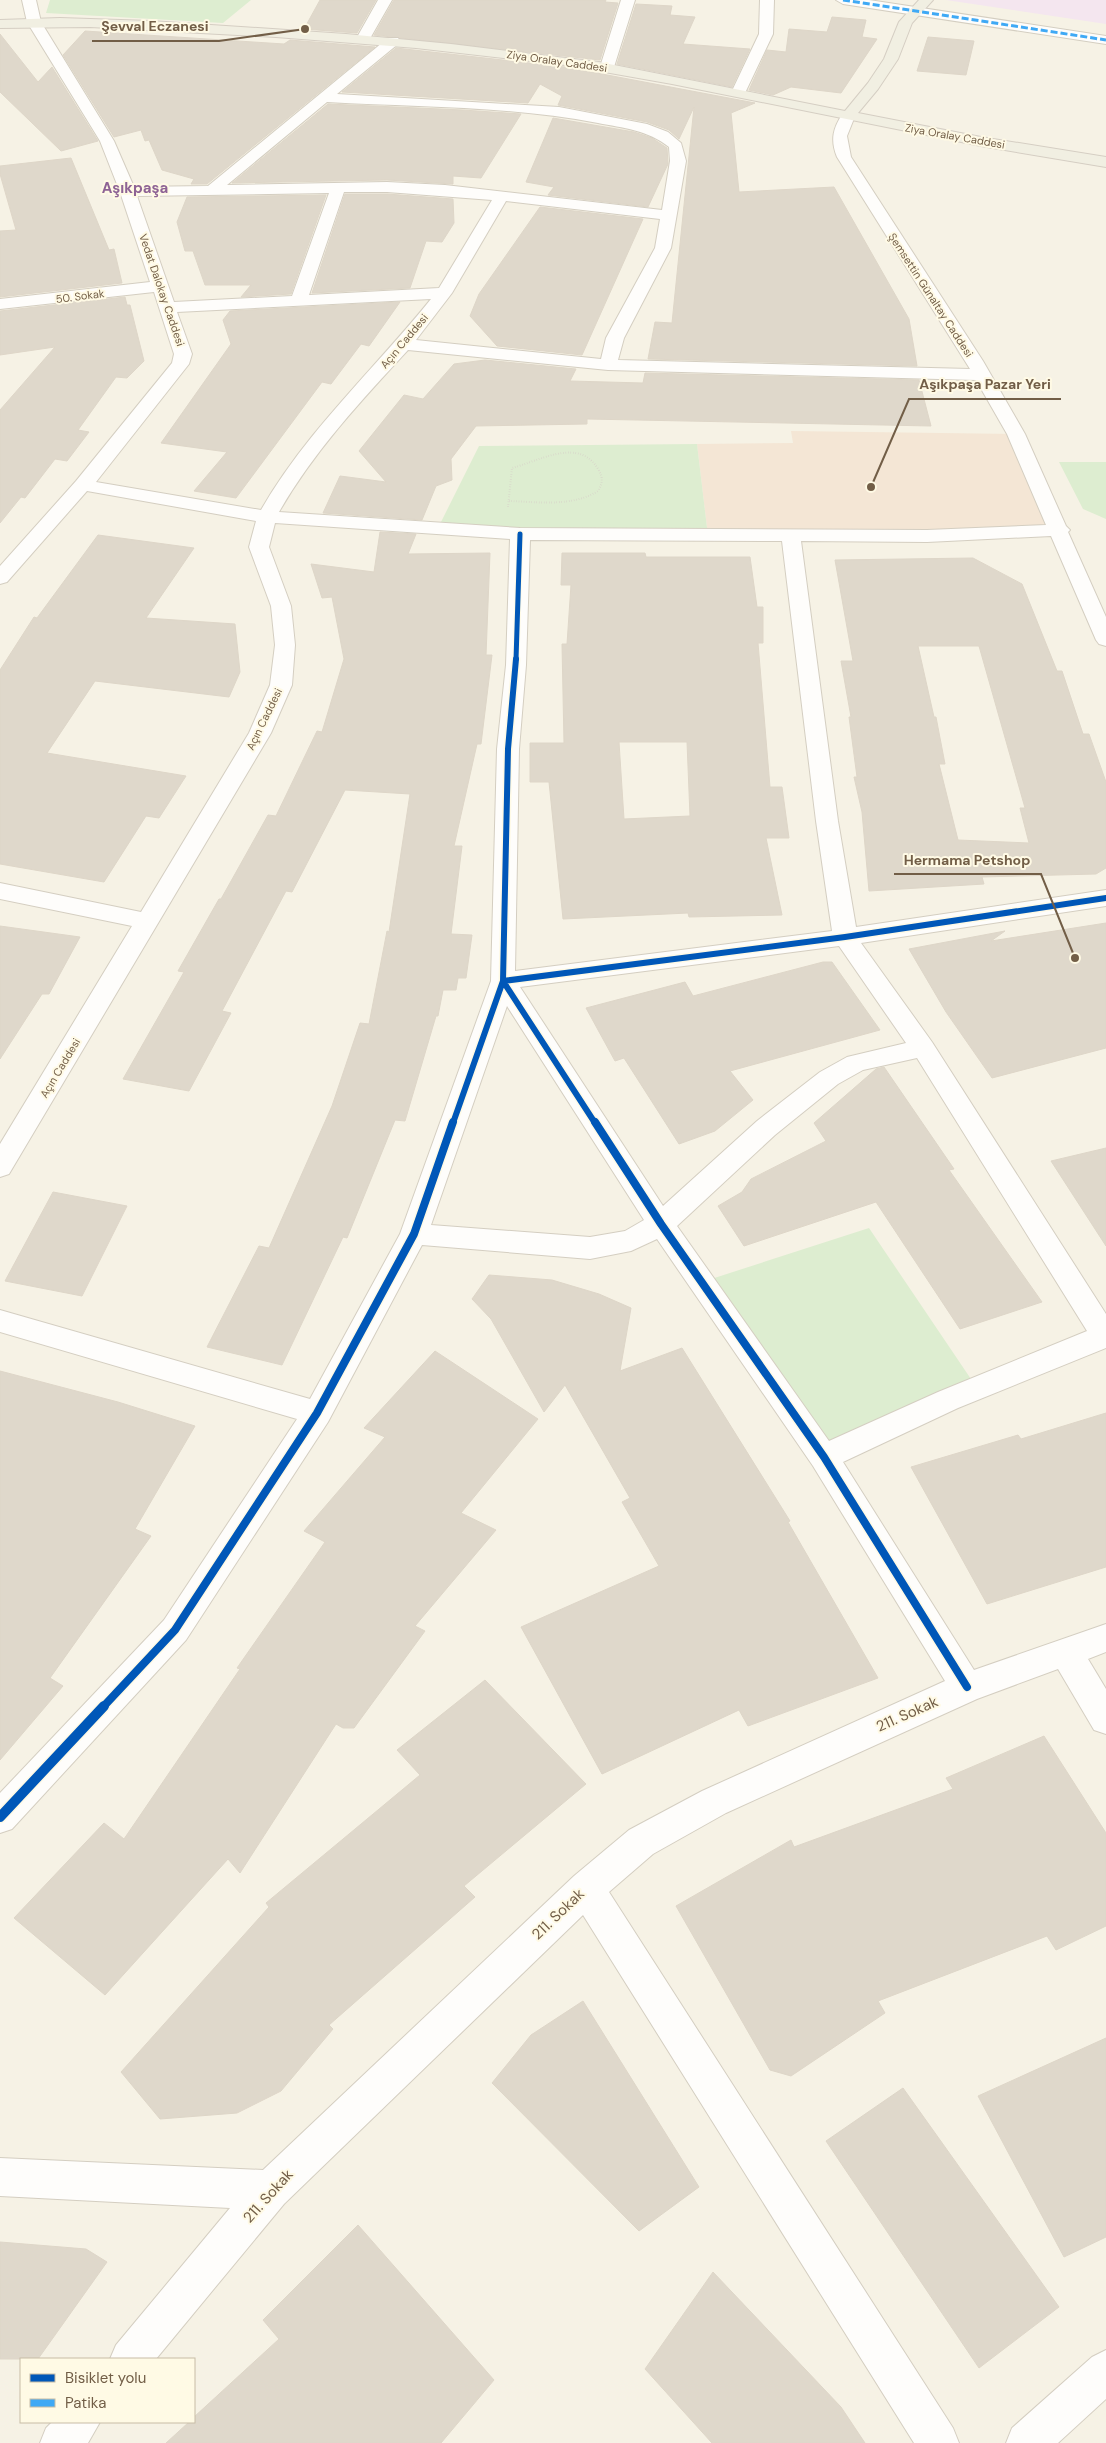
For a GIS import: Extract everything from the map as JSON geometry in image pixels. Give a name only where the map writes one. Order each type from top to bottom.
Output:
[{"type":"main road","points":[[848,116],[873,86],[891,60],[899,34],[915,10],[926,0]]},
{"type":"main road","name":"Ziya Oralay Caddesi","points":[[0,24],[34,22],[164,26],[393,40],[606,67],[738,92],[848,116],[1103,162]]},
{"type":"street","name":"Vedat Dalokay Caddesi","points":[[0,578],[83,485],[180,364],[183,354],[182,345],[128,192],[106,141],[34,22],[29,0]]},
{"type":"street","points":[[363,38],[385,0]]},
{"type":"street","points":[[606,67],[628,0]]},
{"type":"street","points":[[738,92],[766,34],[767,0]]},
{"type":"street","points":[[843,0],[1106,40]]},
{"type":"street","points":[[211,191],[393,40]]},
{"type":"street","points":[[323,98],[516,107],[568,112],[642,127],[663,135],[676,146],[678,161],[663,248],[619,330],[608,365]]},
{"type":"street","name":"Şemsettin Günaltay Caddesi","points":[[848,116],[839,132],[838,144],[844,157],[982,375],[1016,434],[1060,530],[1106,640]]},
{"type":"street","points":[[128,192],[338,188],[445,190],[669,215]]},
{"type":"street","points":[[299,299],[338,188]]},
{"type":"street","name":"Açın Caddesi","points":[[0,1167],[260,733],[281,685],[285,645],[281,606],[259,547],[267,517],[290,475],[332,422],[404,344],[444,292],[502,196]]},
{"type":"street","name":"50. Sokak","points":[[0,304],[160,286]]},
{"type":"street","points":[[168,307],[444,292]]},
{"type":"street","points":[[404,344],[608,365],[982,375]]},
{"type":"street","points":[[83,485],[267,517],[512,533],[791,537],[927,536],[1060,530]]},
{"type":"street","points":[[0,1817],[176,1630],[317,1413],[414,1234],[504,981],[507,786],[516,665],[512,533]]},
{"type":"street","points":[[791,537],[827,820],[845,937],[923,1048],[1106,1336],[948,1400],[824,1457]]},
{"type":"street","points":[[0,891],[148,921]]},
{"type":"street","points":[[504,981],[845,937],[1106,898]]},
{"type":"street","points":[[504,981],[661,1224],[824,1457],[967,1687]]},
{"type":"street","points":[[414,1234],[590,1248],[631,1240],[661,1224],[766,1128],[830,1078],[856,1063],[923,1048]]},
{"type":"street","points":[[0,1321],[317,1413]]},
{"type":"street","name":"211. Sokak","points":[[131,2358],[270,2190],[586,1888],[641,1842],[714,1802],[967,1687],[1106,1638]]},
{"type":"street","points":[[1066,1653],[1106,1719]]},
{"type":"street","points":[[586,1888],[938,2443]]},
{"type":"street","points":[[0,2177],[270,2190]]},
{"type":"street","points":[[1027,2443],[1106,2371]]},
{"type":"street","points":[[61,2443],[78,2423]]},
{"type":"path","points":[[509,501],[549,501],[594,494],[602,485],[600,473],[592,460],[585,455],[566,454],[538,458],[512,468],[509,501],[512,533]]},
{"type":"shaded area","points":[[946,0],[1106,0],[1106,24]]},
{"type":"shaded area","points":[[791,431],[1016,434],[1060,530],[708,536],[697,444],[793,443]]},
{"type":"green space","points":[[50,0],[251,0],[223,23],[46,13]]},
{"type":"green space","points":[[697,444],[708,536],[438,528],[479,446]]},
{"type":"green space","points":[[1059,462],[1106,462],[1106,519],[1083,509]]},
{"type":"green space","points":[[869,1228],[977,1388],[824,1457],[702,1282]]},
{"type":"building","points":[[320,0],[376,0],[357,33],[304,29]]},
{"type":"building","points":[[394,0],[606,0],[605,2],[618,3],[600,60],[374,35]]},
{"type":"building","points":[[636,4],[672,6],[670,15],[695,17],[683,44],[750,49],[732,87],[617,64]]},
{"type":"building","points":[[832,17],[866,20],[862,37],[877,39],[841,93],[791,87],[773,95],[749,90],[767,50],[786,52],[789,29],[827,32]]},
{"type":"building","points":[[85,31],[284,44],[290,40],[375,47],[207,184],[191,184],[194,179],[162,170],[149,140],[145,141],[141,130],[114,137],[63,55]]},
{"type":"building","points":[[0,34],[38,82],[52,67],[98,141],[61,151],[0,92]]},
{"type":"building","points":[[928,37],[974,41],[966,75],[917,71]]},
{"type":"building","points":[[396,48],[565,67],[755,103],[731,113],[739,192],[834,187],[909,319],[917,366],[648,359],[655,322],[672,323],[694,107],[679,139],[669,130],[647,122],[558,105],[562,96],[540,84],[528,103],[342,92]]},
{"type":"building","points":[[328,104],[521,114],[481,178],[453,176],[453,184],[387,180],[232,183]]},
{"type":"building","points":[[553,118],[634,132],[652,138],[667,148],[668,164],[648,207],[548,195],[554,187],[526,182]]},
{"type":"building","points":[[71,158],[109,250],[114,249],[122,283],[0,297],[0,231],[16,230],[0,174],[0,166]]},
{"type":"building","points":[[345,194],[387,194],[453,199],[454,223],[442,242],[426,241],[410,288],[312,293]]},
{"type":"building","points":[[326,195],[291,294],[241,297],[251,285],[205,285],[193,251],[185,251],[177,222],[187,197]]},
{"type":"building","points":[[540,207],[643,219],[582,355],[497,346],[470,316],[479,294]]},
{"type":"building","points":[[125,297],[127,305],[130,305],[144,361],[127,378],[116,377],[78,430],[89,432],[67,461],[55,459],[25,498],[21,497],[0,523],[0,410],[55,347],[0,355],[0,311]]},
{"type":"building","points":[[400,302],[369,346],[361,344],[331,384],[322,382],[236,498],[194,491],[227,452],[161,443],[231,344],[223,320],[230,311]]},
{"type":"building","points":[[485,360],[576,369],[570,381],[643,383],[645,373],[919,380],[931,426],[587,419],[587,424],[476,426],[451,459],[452,480],[436,486],[422,520],[323,513],[340,476],[386,482],[359,451],[404,395],[423,399],[454,364]]},
{"type":"building","points":[[380,532],[416,534],[408,554],[490,553],[486,655],[492,655],[481,744],[477,744],[454,846],[462,846],[451,934],[472,935],[466,978],[458,978],[456,990],[443,990],[438,1016],[436,1016],[405,1121],[395,1120],[347,1238],[343,1237],[282,1365],[207,1347],[259,1246],[269,1248],[332,1106],[360,1023],[369,1024],[387,931],[389,932],[410,794],[345,790],[292,892],[286,891],[222,1011],[231,1013],[189,1091],[123,1079],[184,972],[178,971],[219,899],[221,899],[268,815],[276,816],[317,731],[322,732],[344,659],[332,597],[322,598],[311,564],[374,572]]},
{"type":"building","points":[[98,535],[194,548],[146,618],[235,624],[240,672],[229,697],[95,681],[47,753],[186,776],[159,818],[146,816],[104,882],[0,864],[0,670],[34,617],[37,618]]},
{"type":"building","points":[[562,553],[645,553],[646,557],[750,557],[757,607],[763,607],[763,643],[758,643],[770,787],[782,787],[789,838],[766,838],[782,915],[689,917],[688,913],[563,919],[549,782],[530,782],[530,743],[564,743],[562,644],[567,644],[571,585],[561,585]],"holes":[[[619,742],[687,742],[690,816],[624,819]]]},
{"type":"building","points":[[973,558],[1022,584],[1057,671],[1062,671],[1083,734],[1089,734],[1106,782],[1106,868],[1096,874],[982,877],[984,884],[869,891],[862,812],[854,777],[857,777],[849,717],[851,717],[841,661],[853,661],[835,560]],"holes":[[[918,646],[979,646],[1025,808],[1020,808],[1029,843],[958,840],[939,764],[945,764],[936,717],[934,717]]]},
{"type":"building","points":[[1106,923],[1106,1048],[992,1078],[946,1012],[909,949],[1005,931],[991,941]]},
{"type":"building","points":[[0,926],[80,937],[49,994],[42,994],[0,1059]]},
{"type":"building","points":[[823,962],[832,962],[880,1030],[730,1071],[753,1100],[715,1131],[679,1144],[624,1058],[615,1061],[586,1008],[685,982],[693,996]]},
{"type":"building","points":[[884,1067],[954,1169],[949,1170],[1042,1302],[960,1329],[876,1202],[744,1246],[718,1206],[742,1192],[751,1179],[826,1141],[814,1123],[876,1069]]},
{"type":"building","points":[[1106,1148],[1106,1246],[1051,1161]]},
{"type":"building","points":[[53,1192],[127,1206],[82,1296],[5,1281]]},
{"type":"building","points":[[489,1275],[552,1280],[599,1294],[631,1308],[620,1371],[682,1348],[790,1521],[788,1522],[878,1678],[748,1726],[739,1710],[602,1774],[521,1627],[659,1566],[622,1502],[630,1498],[565,1385],[544,1412],[491,1319],[472,1299]]},
{"type":"building","points":[[435,1351],[538,1419],[461,1513],[496,1530],[415,1626],[425,1631],[354,1728],[343,1728],[336,1724],[240,1873],[228,1859],[105,1995],[14,1918],[104,1823],[124,1839],[240,1669],[237,1668],[325,1542],[304,1531],[385,1437],[364,1428]]},
{"type":"building","points":[[0,1371],[118,1402],[195,1426],[135,1529],[151,1536],[50,1678],[63,1686],[0,1760]]},
{"type":"building","points":[[1106,1413],[1106,1567],[987,1604],[911,1467],[1018,1435],[1021,1439]]},
{"type":"building","points":[[485,1680],[586,1784],[464,1886],[475,1897],[329,2025],[333,2029],[281,2091],[237,2113],[160,2119],[121,2072],[269,1907],[266,1903],[420,1775],[397,1750]]},
{"type":"building","points":[[1044,1736],[1106,1833],[1106,1926],[1056,1950],[1047,1936],[878,2001],[885,2013],[791,2076],[770,2070],[676,1906],[791,1840],[794,1847],[953,1789],[946,1778]]},
{"type":"building","points":[[583,2001],[699,2187],[639,2231],[492,2083],[531,2035]]},
{"type":"building","points":[[1106,2038],[1106,2237],[1064,2257],[978,2096]]},
{"type":"building","points":[[903,2088],[1059,2307],[979,2368],[826,2141]]},
{"type":"building","points":[[358,2225],[494,2380],[441,2443],[166,2443],[188,2423],[195,2423],[195,2416],[279,2339],[263,2320]]},
{"type":"building","points":[[0,2242],[86,2249],[107,2262],[39,2358],[0,2359]]},
{"type":"building","points":[[713,2272],[841,2407],[865,2443],[712,2443],[645,2369]]},
{"type":"marked path","points":[[843,0],[1106,40]]},
{"type":"cycle path","points":[[520,534],[516,665],[508,749],[503,981],[661,1224],[824,1457],[967,1687]]},
{"type":"cycle path","points":[[0,1817],[175,1630],[317,1413],[414,1234],[503,981],[845,937],[1106,898]]},
{"type":"place","name":"Şevval Eczanesi","points":[[305,29]]},
{"type":"place","name":"Aşıkpaşa Pazar Yeri","points":[[871,487]]},
{"type":"place","name":"Hermama Petshop","points":[[1075,958]]},
{"type":"district","name":"Aşıkpaşa","points":[[135,188]]}]
